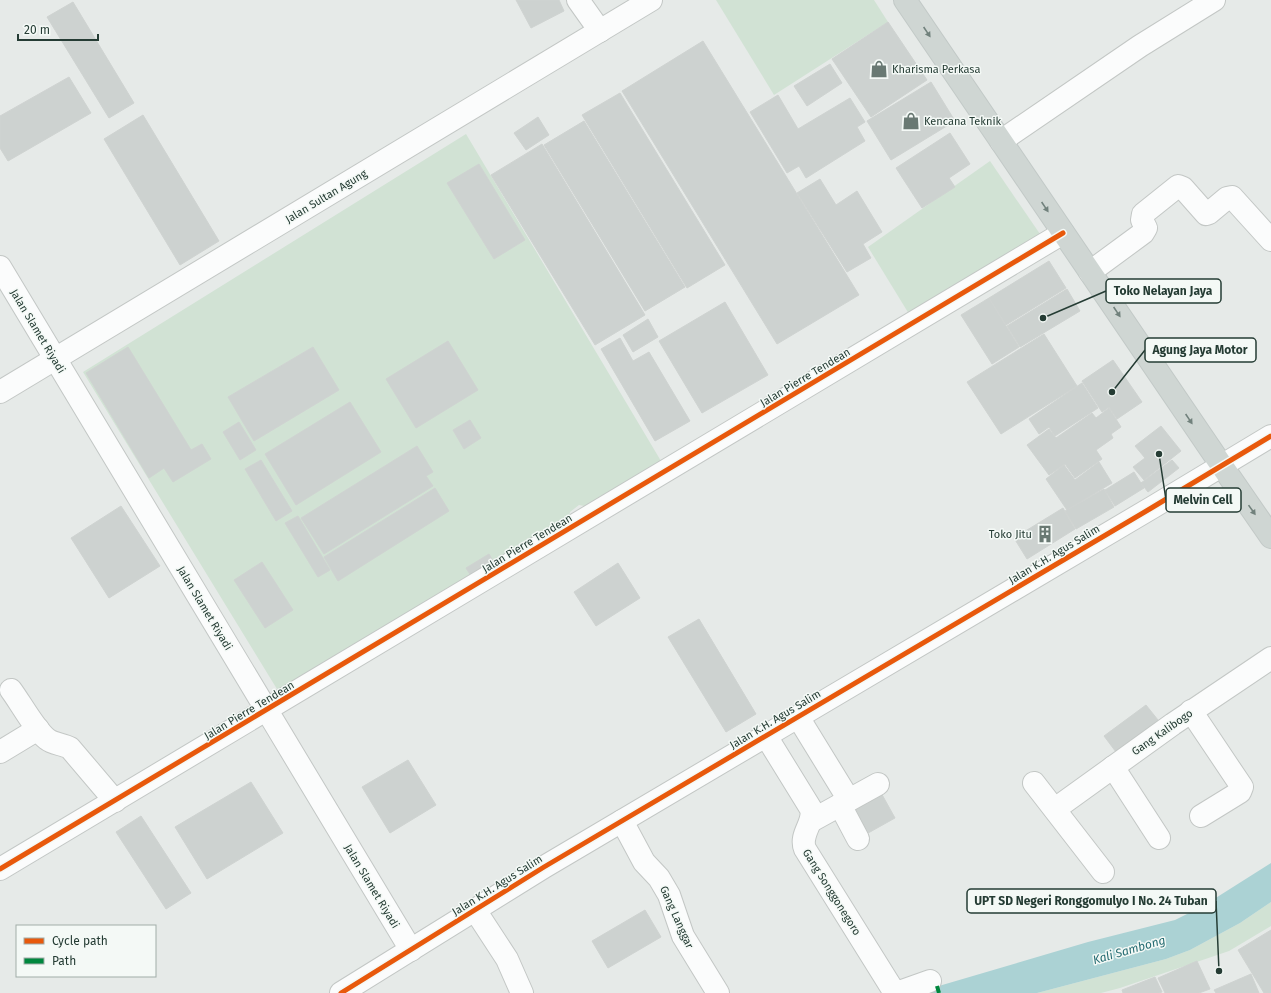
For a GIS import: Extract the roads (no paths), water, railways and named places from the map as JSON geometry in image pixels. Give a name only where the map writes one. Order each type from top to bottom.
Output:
[{"type":"main road","points":[[905,0],[1271,537]]},
{"type":"street","points":[[578,0],[600,31]]},
{"type":"street","name":"Jalan Sultan Agung","points":[[0,392],[651,0]]},
{"type":"street","points":[[1001,141],[1140,46],[1214,0]]},
{"type":"street","points":[[1090,272],[1143,233],[1146,228],[1142,220],[1143,214],[1179,186],[1183,188],[1206,214],[1227,198],[1232,197],[1271,240]]},
{"type":"street","name":"Jalan Pierre Tendean","points":[[2,863],[115,801],[267,711],[1063,233]]},
{"type":"street","name":"Jalan Slamet Riyadi","points":[[0,267],[411,950]]},
{"type":"street","name":"Jalan K.H. Agus Salim","points":[[350,991],[474,910],[1271,436]]},
{"type":"street","name":"Gang Kalibogo","points":[[1055,809],[1191,711],[1271,658]]},
{"type":"street","points":[[11,690],[38,729],[48,740],[61,743],[70,748],[115,801]]},
{"type":"street","points":[[1191,711],[1242,787],[1240,792],[1202,816]]},
{"type":"street","points":[[798,717],[844,803],[858,839]]},
{"type":"street","points":[[0,752],[38,729]]},
{"type":"street","points":[[766,736],[810,809],[812,815],[811,821]]},
{"type":"street","points":[[1113,766],[1159,838]]},
{"type":"street","points":[[1034,783],[1104,872]]},
{"type":"street","points":[[811,821],[878,784]]},
{"type":"street","name":"Gang Langgar","points":[[622,821],[644,862],[659,878],[669,895],[683,936],[718,993]]},
{"type":"street","name":"Gang Songgonegoro","points":[[811,821],[804,837],[803,843],[805,849],[893,990],[899,992],[930,981]]},
{"type":"street","points":[[474,910],[507,959],[522,993]]},
{"type":"water","name":"Kali Sambong","points":[[1271,863],[1271,902],[1240,923],[1190,950],[1166,959],[1037,993],[915,993],[1088,942],[1175,920],[1203,906]]},
{"type":"place","name":"Kharisma Perkasa","points":[[879,69]]},
{"type":"place","name":"Kencana Teknik","points":[[911,121]]},
{"type":"place","name":"Toko Nelayan Jaya","points":[[1043,318]]},
{"type":"place","name":"Agung Jaya Motor","points":[[1112,392]]},
{"type":"place","name":"Melvin Cell","points":[[1159,454]]},
{"type":"place","name":"Toko Jitu","points":[[1045,534]]},
{"type":"place","name":"UPT SD Negeri Ronggomulyo I No. 24 Tuban","points":[[1219,971]]}]
